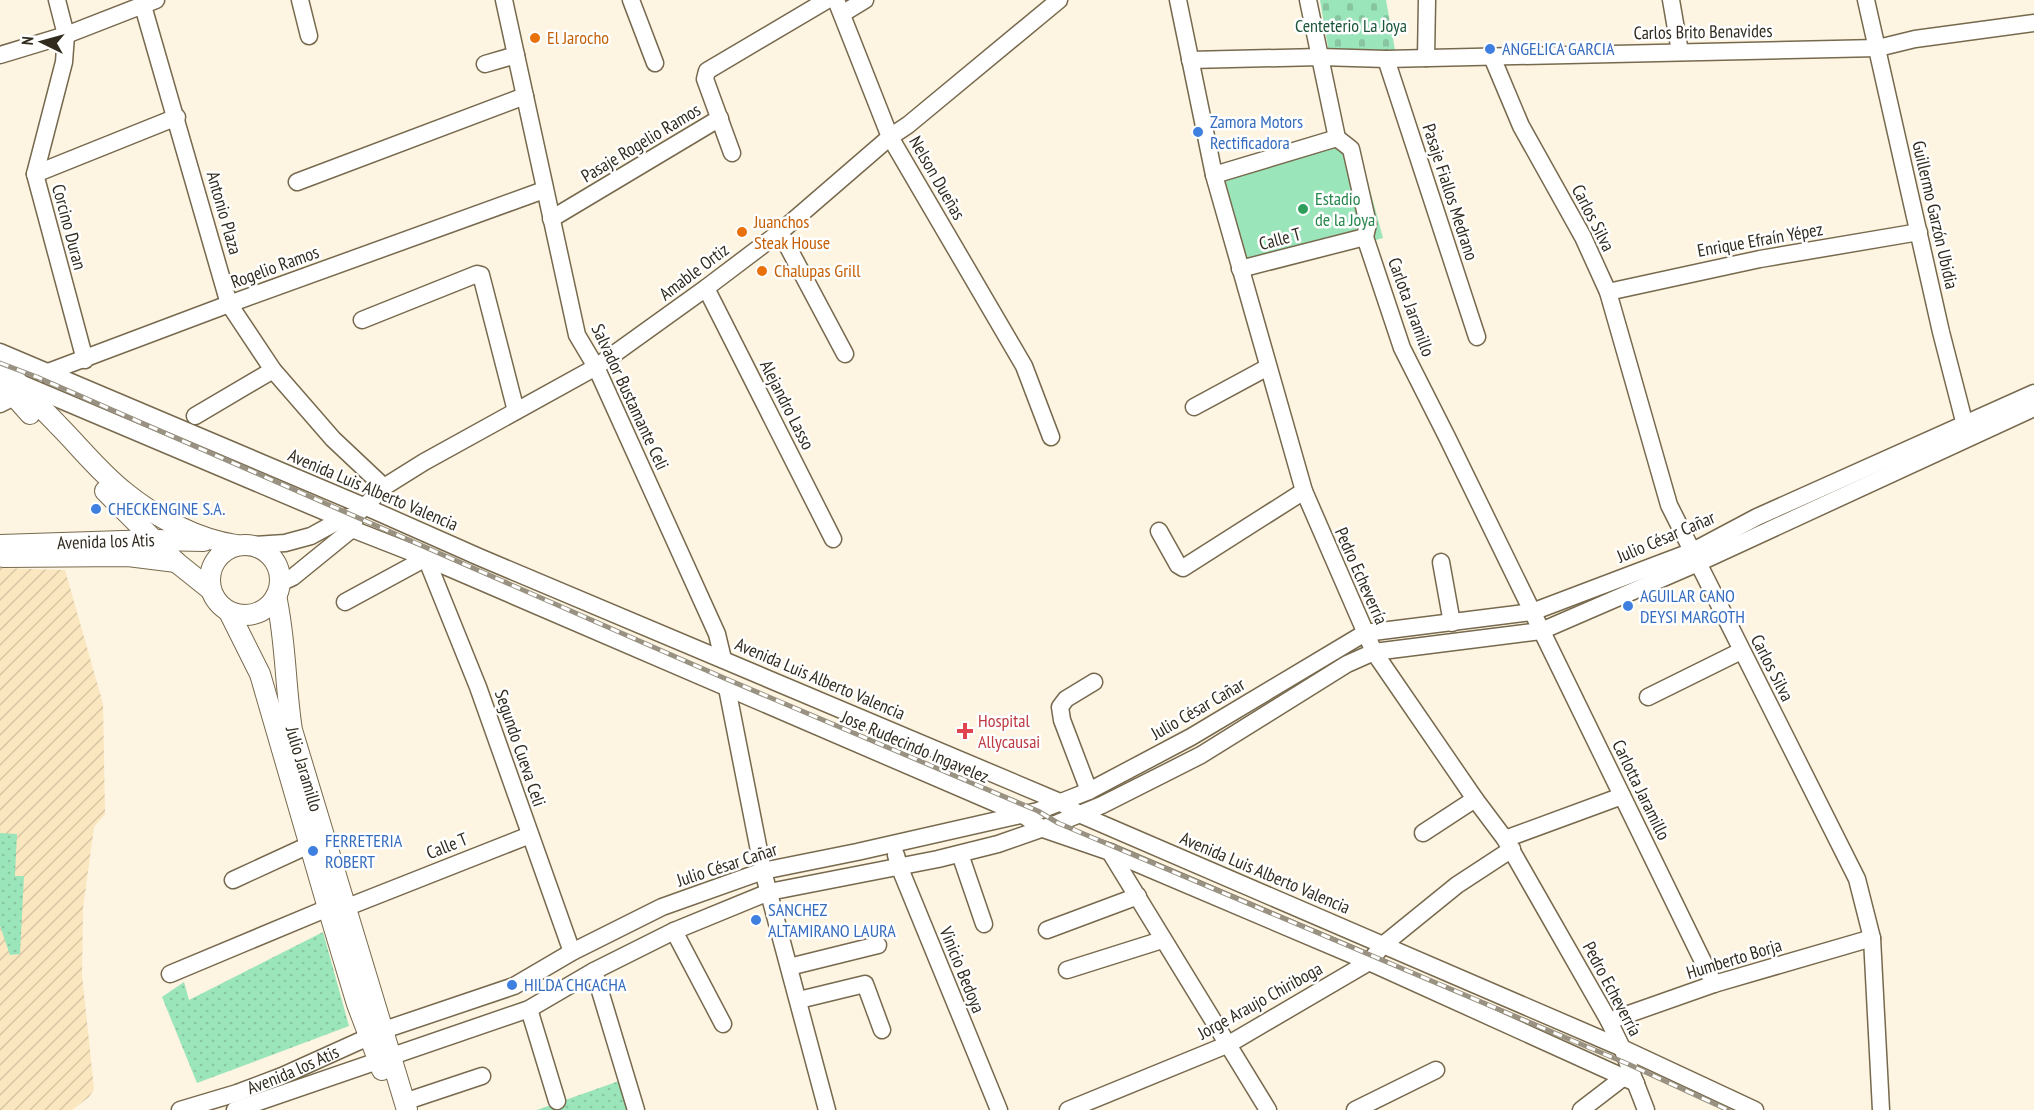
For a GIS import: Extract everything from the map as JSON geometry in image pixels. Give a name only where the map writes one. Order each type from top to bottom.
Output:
[{"type":"main road","points":[[0,361],[11,395]]},
{"type":"main road","points":[[0,380],[11,395],[148,510],[213,541],[245,545]]},
{"type":"main road","name":"Julio Jaramillo","points":[[11,395],[176,562],[211,590],[218,603],[229,612],[260,674],[309,845],[336,908]]},
{"type":"main road","name":"Avenida los Atis","points":[[0,545],[154,540],[213,541]]},
{"type":"main road","points":[[211,590],[209,579],[217,557],[225,550],[245,545]]},
{"type":"main road","name":"Julio Jaramillo","points":[[245,545],[265,550],[274,559],[279,571],[278,590],[292,730],[357,1004],[377,1033],[402,1107]]},
{"type":"main road","name":"Avenida los Atis","points":[[0,558],[128,556],[176,562]]},
{"type":"main road","points":[[229,612],[242,615],[256,614],[268,607],[278,590]]},
{"type":"street","name":"Corcino Duran","points":[[57,0],[66,35],[64,62],[35,174],[85,360]]},
{"type":"street","points":[[300,0],[309,36]]},
{"type":"street","points":[[631,0],[655,63]]},
{"type":"street","points":[[720,118],[705,79],[707,71],[827,0]]},
{"type":"street","points":[[839,7],[865,0]]},
{"type":"street","name":"Amable Ortiz","points":[[278,590],[384,487],[424,462],[596,367],[706,288],[780,231],[890,137],[908,125],[1059,0]]},
{"type":"street","name":"Pedro Echeverría","points":[[1178,0],[1214,175],[1304,491],[1374,652],[1508,844],[1609,1021],[1622,1048],[1630,1080],[1646,1110]]},
{"type":"street","name":"Carlota Jaramillo","points":[[1308,0],[1337,138],[1351,148],[1368,224],[1365,237],[1402,348],[1532,612]]},
{"type":"street","points":[[1426,58],[1427,0]]},
{"type":"street","points":[[1671,0],[1680,52]]},
{"type":"street","name":"Guillermo Garzón Ubidia","points":[[1866,0],[1941,332],[1966,430]]},
{"type":"street","name":"Salvador Bustamante Celi","points":[[509,2],[516,55],[577,335],[596,367],[717,634],[723,659]]},
{"type":"street","points":[[0,55],[66,35],[150,3]]},
{"type":"street","name":"Antonio Plaza","points":[[150,3],[177,117],[229,304],[273,370],[333,439],[384,487]]},
{"type":"street","name":"Nelson Dueñas","points":[[839,7],[890,137],[1024,366],[1051,437]]},
{"type":"street","name":"Carlos Brito Benavides","points":[[1190,60],[1320,57],[1386,59],[1878,48],[1915,39],[2034,23]]},
{"type":"street","points":[[484,64],[516,55]]},
{"type":"street","name":"Carlos Silva","points":[[1492,57],[1521,126],[1583,237],[1608,292],[1669,505],[1857,879],[1872,938],[1881,1110]]},
{"type":"street","name":"Pasaje Fiallos Medrano","points":[[1386,59],[1477,337]]},
{"type":"street","points":[[297,182],[525,96]]},
{"type":"street","points":[[35,174],[177,117]]},
{"type":"street","name":"Pasaje Rogelio Ramos","points":[[551,219],[720,118],[732,153]]},
{"type":"street","points":[[1214,175],[1337,138]]},
{"type":"street","name":"Rogelio Ramos","points":[[11,395],[47,373],[229,304],[544,190]]},
{"type":"street","points":[[780,231],[845,354]]},
{"type":"street","name":"Enrique Efraín Yépez","points":[[1608,292],[1738,264],[1919,232]]},
{"type":"street","name":"Calle T","points":[[1240,269],[1365,237]]},
{"type":"street","points":[[362,320],[477,274],[481,275],[516,411]]},
{"type":"street","name":"Alejandro Lasso","points":[[706,288],[833,539]]},
{"type":"street","name":"Avenida Luis Alberto Valencia","points":[[0,352],[354,517],[426,558]]},
{"type":"street","points":[[1194,407],[1268,367]]},
{"type":"street","points":[[195,416],[273,370]]},
{"type":"street","name":"Avenida Luis Alberto Valencia","points":[[0,373],[11,395],[354,517],[479,557],[723,659],[1060,802],[1079,814],[1622,1048],[1755,1110]]},
{"type":"street","name":"Julio César Cañar","points":[[1966,430],[2034,393]]},
{"type":"street","name":"Julio César Cañar","points":[[385,1058],[529,1009],[594,971],[674,931],[769,892],[960,854],[1043,829],[1102,805],[1201,755],[1347,664],[1374,652],[1541,631],[1696,557],[1757,517],[1966,430],[2034,408]]},
{"type":"street","points":[[1159,531],[1183,568],[1304,491]]},
{"type":"street","name":"Amable Ortiz","points":[[245,545],[285,543],[311,536],[354,517]]},
{"type":"street","name":"Julio César Cañar","points":[[377,1033],[514,986],[572,952],[662,908],[763,871],[1023,815],[1089,791],[1191,737],[1365,633],[1532,612],[1696,557]]},
{"type":"street","points":[[345,602],[426,558]]},
{"type":"street","name":"Jose Rudecindo Ingavelez","points":[[426,558],[1023,815],[1043,829],[1110,852],[1369,962],[1630,1080]]},
{"type":"street","name":"Segundo Cueva Celi","points":[[426,558],[478,687],[572,952]]},
{"type":"street","points":[[1441,562],[1452,623]]},
{"type":"street","name":"Carlotta Jaramillo","points":[[1532,612],[1714,984]]},
{"type":"street","points":[[1648,697],[1742,651]]},
{"type":"street","points":[[1089,791],[1062,720],[1060,707],[1066,699],[1094,682]]},
{"type":"street","points":[[727,688],[763,871],[827,1110]]},
{"type":"street","points":[[1369,962],[1383,945],[1508,844],[1622,796]]},
{"type":"street","points":[[1423,832],[1475,799]]},
{"type":"street","name":"Calle T","points":[[170,974],[530,835]]},
{"type":"street","name":"Vinicio Bedoya","points":[[893,843],[899,866],[999,1110]]},
{"type":"street","points":[[233,880],[309,845]]},
{"type":"street","points":[[1110,852],[1268,1110]]},
{"type":"street","points":[[960,854],[984,924]]},
{"type":"street","points":[[1047,930],[1138,896]]},
{"type":"street","points":[[674,931],[723,1024]]},
{"type":"street","name":"Humberto Borja","points":[[1609,1021],[1714,984],[1872,938]]},
{"type":"street","points":[[1067,970],[1162,940]]},
{"type":"street","points":[[789,967],[878,945]]},
{"type":"street","name":"Jorge Araujo Chiriboga","points":[[1068,1110],[1229,1044],[1369,962]]},
{"type":"street","points":[[594,971],[636,1110]]},
{"type":"street","points":[[799,1000],[865,984],[882,1030]]},
{"type":"street","points":[[529,1009],[557,1101]]},
{"type":"street","name":"Avenida los Atis","points":[[180,1110],[237,1093],[282,1076],[377,1033]]},
{"type":"street","name":"Avenida los Atis","points":[[235,1110],[385,1058]]},
{"type":"street","points":[[1355,1110],[1436,1070]]},
{"type":"street","points":[[402,1107],[482,1076]]},
{"type":"street","points":[[1581,1110],[1630,1080]]},
{"type":"shaded area","points":[[0,568],[65,570],[103,704],[105,814],[94,827],[83,908],[82,975],[94,1089],[89,1097],[72,1110],[0,1110]]},
{"type":"green space","name":"Centeterio La Joya","points":[[1320,0],[1386,0],[1395,50],[1329,53]]},
{"type":"green space","name":"Estadio de la Joya","points":[[1357,142],[1383,238],[1249,275],[1223,179]]},
{"type":"green space","points":[[0,833],[17,834],[15,876],[24,876],[20,954],[10,955],[0,926]]},
{"type":"green space","points":[[323,932],[349,1026],[197,1083],[162,997],[184,982],[189,1000]]},
{"type":"green space","points":[[619,1081],[628,1110],[537,1110]]},
{"type":"railway","points":[[0,363],[37,377],[724,678],[1038,811],[1058,823],[1628,1064],[1728,1110]]},
{"type":"place","name":"El Jarocho","points":[[535,38]]},
{"type":"place","name":"ANGELICA GARCIA","points":[[1490,49]]},
{"type":"place","name":"Zamora Motors Rectificadora","points":[[1198,132]]},
{"type":"place","name":"Estadio de la Joya","points":[[1303,209]]},
{"type":"place","name":"Juanchos Steak House","points":[[742,232]]},
{"type":"place","name":"Chalupas Grill","points":[[762,271]]},
{"type":"place","name":"CHECKENGINE S.A.","points":[[96,509]]},
{"type":"place","name":"AGUILAR CANO DEYSI MARGOTH","points":[[1628,606]]},
{"type":"place","name":"Hospital Allycausai","points":[[965,731]]},
{"type":"place","name":"FERRETERIA ROBERT","points":[[313,851]]},
{"type":"place","name":"SANCHEZ ALTAMIRANO LAURA","points":[[756,920]]},
{"type":"place","name":"HILDA CHCACHA","points":[[512,985]]}]
